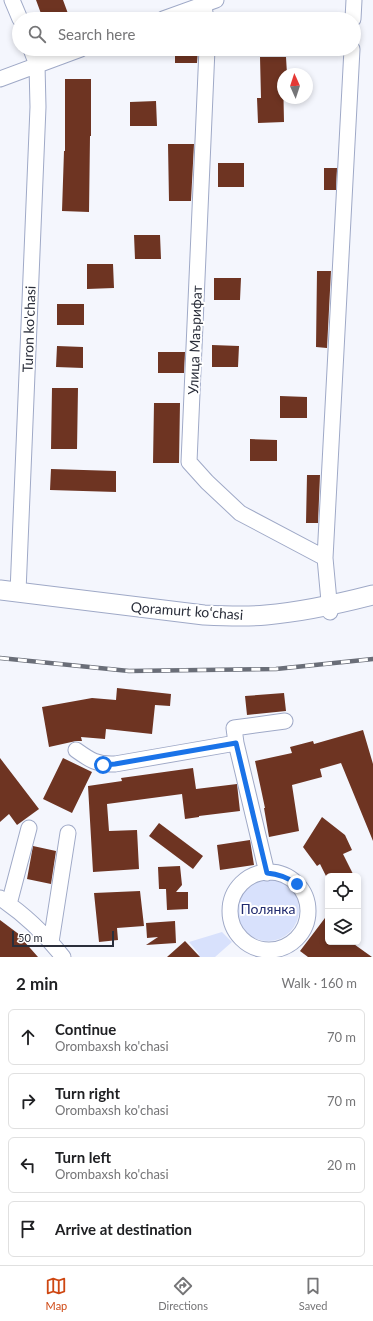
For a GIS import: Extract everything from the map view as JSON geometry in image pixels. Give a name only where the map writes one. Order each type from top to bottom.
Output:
[{"type":"main road","name":"Qoramurt koʻchasi","points":[[6,593],[96,610],[204,621],[267,621],[373,601]]},
{"type":"main road","name":"Qoramurt koʻchasi","points":[[330,609],[373,595]]},
{"type":"street","points":[[12,0],[17,12]]},
{"type":"street","points":[[353,12],[354,0]]},
{"type":"street","points":[[180,12],[208,1],[207,12]]},
{"type":"street","name":"Turon ko'chasi","points":[[6,593],[38,107],[37,65],[34,56]]},
{"type":"street","points":[[0,79],[61,56]]},
{"type":"street","name":"Улица Маърифат","points":[[207,56],[189,462],[207,482],[240,513],[325,558]]},
{"type":"street","points":[[330,609],[325,558],[352,56]]},
{"type":"street","points":[[267,873],[236,743],[234,728],[285,720]]},
{"type":"street","points":[[76,750],[93,762],[103,765],[236,743]]},
{"type":"street","points":[[29,828],[4,901],[51,942],[63,957]]},
{"type":"street","points":[[51,942],[68,833]]},
{"type":"street","points":[[267,873],[278,874],[297,884],[303,893],[307,904],[308,915],[305,926],[300,935],[282,954],[256,948],[244,941],[236,932],[231,919],[230,906],[234,893],[242,883],[254,876],[267,873]]},
{"type":"green space","name":"Полянка","points":[[262,879],[274,879],[290,888],[297,898],[299,910],[297,922],[290,932],[274,941],[262,941],[251,936],[242,927],[237,916],[237,904],[242,893],[251,884]]},
{"type":"green space","points":[[222,932],[232,942],[215,957],[196,957],[199,954],[189,942]]},
{"type":"building","points":[[36,0],[63,0],[67,12],[40,12]]},
{"type":"building","points":[[175,56],[198,56],[197,63],[175,63]]},
{"type":"building","points":[[260,57],[286,57],[287,68],[277,68],[277,104],[284,104],[284,122],[258,123],[257,98],[261,98]]},
{"type":"building","points":[[65,79],[91,79],[89,212],[62,211],[65,151]]},
{"type":"building","points":[[156,101],[157,126],[130,126],[130,102]]},
{"type":"building","points":[[168,144],[194,144],[191,201],[169,201]]},
{"type":"building","points":[[218,163],[244,163],[244,187],[218,187]]},
{"type":"building","points":[[324,168],[337,168],[336,190],[324,190]]},
{"type":"building","points":[[134,235],[160,235],[161,259],[135,259]]},
{"type":"building","points":[[87,264],[113,264],[114,288],[87,289]]},
{"type":"building","points":[[317,271],[331,271],[327,348],[316,347]]},
{"type":"building","points":[[214,278],[241,278],[240,300],[214,300]]},
{"type":"building","points":[[57,304],[84,304],[84,325],[57,325]]},
{"type":"building","points":[[212,345],[239,346],[238,367],[212,367]]},
{"type":"building","points":[[57,346],[83,347],[83,368],[56,367]]},
{"type":"building","points":[[158,352],[185,352],[184,373],[158,373]]},
{"type":"building","points":[[52,388],[78,388],[77,449],[51,449]]},
{"type":"building","points":[[280,396],[307,397],[307,418],[280,418]]},
{"type":"building","points":[[154,403],[180,403],[179,463],[153,463]]},
{"type":"building","points":[[250,439],[277,440],[277,461],[250,461]]},
{"type":"building","points":[[51,469],[116,471],[116,492],[50,490]]},
{"type":"building","points":[[307,475],[320,475],[318,523],[306,523]]},
{"type":"building","points":[[117,688],[171,694],[170,706],[155,705],[152,734],[106,729],[105,739],[81,737],[82,741],[49,747],[42,707],[92,698],[116,700]]},
{"type":"building","points":[[284,693],[286,711],[247,715],[245,696]]},
{"type":"building","points":[[363,730],[373,764],[373,841],[341,763],[320,769],[322,777],[292,785],[299,831],[269,837],[265,808],[255,761],[292,753],[290,747],[313,741],[314,744]]},
{"type":"building","points":[[0,758],[39,809],[17,825],[9,814],[0,822]]},
{"type":"building","points":[[63,758],[92,772],[72,813],[43,799]]},
{"type":"building","points":[[193,768],[196,789],[237,784],[240,811],[185,819],[182,794],[107,804],[109,831],[137,830],[139,869],[93,872],[88,786],[122,781],[121,778]]},
{"type":"building","points":[[322,817],[345,835],[352,850],[343,854],[352,873],[325,874],[320,864],[317,866],[303,847]]},
{"type":"building","points":[[159,823],[203,856],[193,869],[149,836]]},
{"type":"building","points":[[250,840],[254,865],[220,870],[217,845]]},
{"type":"building","points":[[33,846],[56,851],[51,884],[27,879]]},
{"type":"building","points":[[180,866],[182,885],[176,892],[188,892],[188,909],[167,910],[166,889],[159,889],[158,867]]},
{"type":"building","points":[[140,891],[144,926],[117,928],[118,940],[99,942],[94,893]]},
{"type":"building","points":[[325,918],[325,945],[355,945],[372,957],[308,957],[300,951]]},
{"type":"building","points":[[0,920],[24,938],[23,940],[38,957],[0,957]]},
{"type":"building","points":[[175,921],[176,943],[146,945],[158,937],[147,938],[146,923]]},
{"type":"building","points":[[185,941],[200,957],[167,957]]},
{"type":"railway","points":[[0,658],[129,671],[276,669],[373,659]]},
{"type":"route","points":[[103,765],[236,743],[267,873],[278,874],[297,884]]}]
